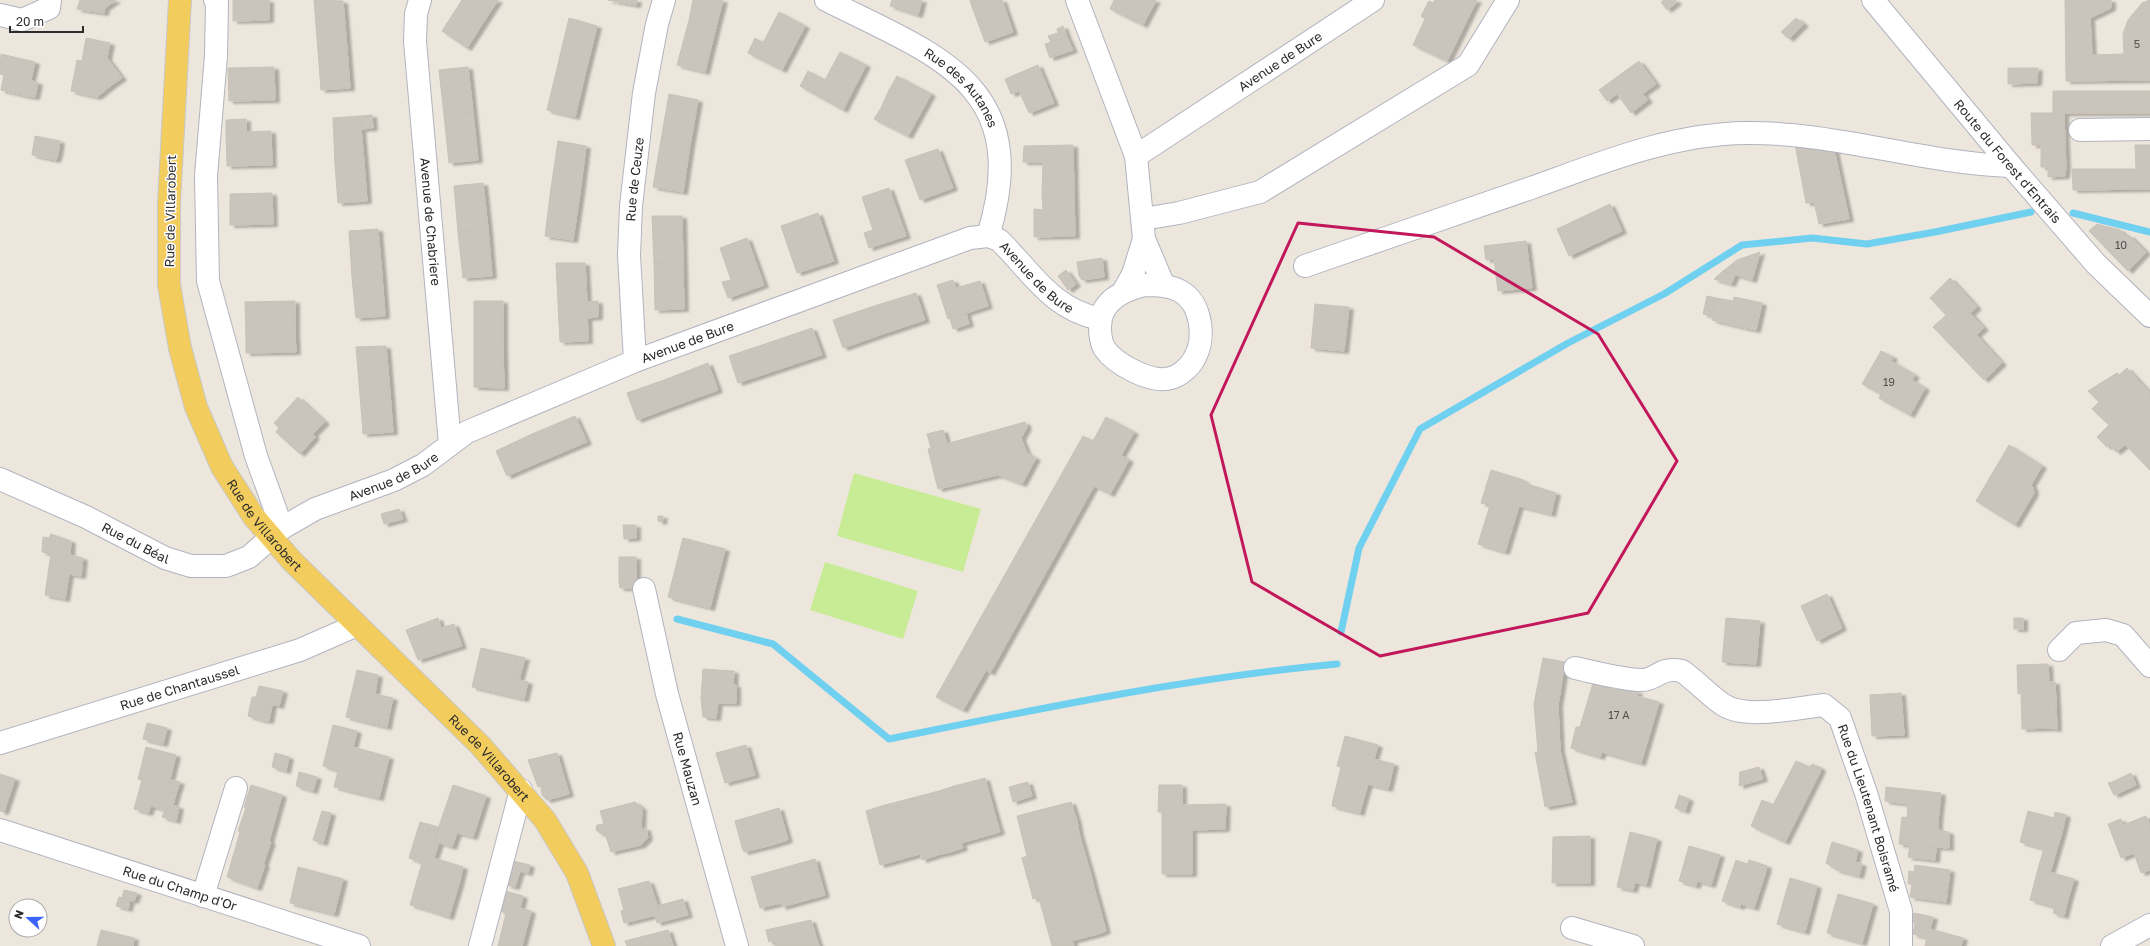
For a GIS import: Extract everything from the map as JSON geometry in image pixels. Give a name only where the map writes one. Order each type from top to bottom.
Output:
[{"type":"main road","name":"Rue de Villarobert","points":[[180,0],[169,203],[169,285],[180,348],[196,407],[222,467],[246,505],[276,532],[292,561],[480,745],[521,790],[544,820],[577,872],[604,946]]},
{"type":"street","points":[[0,15],[22,20],[49,8],[50,0]]},
{"type":"street","points":[[215,0],[217,3],[216,56],[206,176],[208,281],[276,532]]},
{"type":"street","name":"Avenue de Chabriere","points":[[420,0],[416,14],[415,41],[450,444]]},
{"type":"street","name":"Rue de Ceuze","points":[[636,361],[629,255],[631,206],[644,93],[664,0]]},
{"type":"street","name":"Rue des Autanes","points":[[826,0],[861,8],[952,67],[974,90],[995,127],[1000,148],[997,200],[988,236]]},
{"type":"street","points":[[1077,0],[1136,156],[1143,229],[1164,286]]},
{"type":"street","name":"Avenue de Bure","points":[[1136,156],[1373,0]]},
{"type":"street","points":[[1143,229],[1178,213],[1260,192],[1468,65],[1508,0]]},
{"type":"street","name":"Route du Forest d'Entrais","points":[[1872,0],[2011,166],[2096,264],[2150,316]]},
{"type":"street","points":[[2080,130],[2150,128]]},
{"type":"street","points":[[1306,266],[1643,148],[1703,136],[1746,133],[1795,134],[1937,159],[2011,166]]},
{"type":"street","points":[[1123,292],[1133,274],[1143,229]]},
{"type":"street","name":"Avenue de Bure","points":[[276,532],[315,509],[394,480],[423,465],[467,432],[636,361],[960,242],[988,236],[998,240],[1056,300],[1071,309],[1100,319]]},
{"type":"street","points":[[1144,285],[1164,286],[1180,291],[1187,296],[1195,306],[1201,332],[1199,346],[1194,359],[1185,370],[1170,378],[1155,377],[1137,372],[1119,364],[1103,347],[1100,332],[1100,319],[1108,302],[1123,292],[1144,285]]},
{"type":"street","name":"Rue du Béal","points":[[0,479],[86,517],[166,558],[191,566],[226,566],[249,557],[276,532]]},
{"type":"street","name":"Rue Mauzan","points":[[644,589],[667,694],[737,946]]},
{"type":"street","name":"Rue de Chantaussel","points":[[0,743],[300,650],[357,626]]},
{"type":"street","points":[[2059,650],[2076,633],[2106,630],[2123,634],[2150,666]]},
{"type":"street","name":"Rue du Lieutenant Boisramé","points":[[1575,668],[1643,680],[1666,670],[1674,669],[1682,671],[1722,705],[1735,711],[1752,713],[1824,705],[1840,718],[1866,794],[1900,911],[1901,946]]},
{"type":"street","points":[[203,896],[236,788]]},
{"type":"street","points":[[480,946],[521,790]]},
{"type":"street","name":"Rue du Champ d'Or","points":[[0,830],[359,946]]},
{"type":"street","points":[[2112,946],[2150,925]]},
{"type":"street","points":[[1572,928],[1633,946]]},
{"type":"highlighted area","points":[[1298,223],[1434,237],[1598,334],[1677,461],[1588,613],[1380,656],[1252,582],[1211,415]]},
{"type":"green space","points":[[854,473],[981,509],[963,572],[837,536]]},
{"type":"green space","points":[[825,562],[918,591],[903,639],[810,610]]},
{"type":"building","points":[[80,0],[116,0],[105,8],[104,13],[77,9]]},
{"type":"building","points":[[233,0],[269,0],[269,20],[233,21]]},
{"type":"building","points":[[314,0],[343,1],[347,49],[318,51]]},
{"type":"building","points":[[462,0],[479,0],[492,9],[467,48],[442,31]]},
{"type":"building","points":[[479,0],[498,0],[492,9]]},
{"type":"building","points":[[608,0],[637,0],[636,5]]},
{"type":"building","points":[[693,0],[723,0],[716,27],[689,20]]},
{"type":"building","points":[[892,0],[922,0],[918,15],[890,6]]},
{"type":"building","points":[[970,0],[984,0],[971,4]]},
{"type":"building","points":[[984,0],[1002,0],[1013,32],[985,42],[971,4]]},
{"type":"building","points":[[1114,0],[1156,0],[1143,25],[1110,9]]},
{"type":"building","points":[[1435,0],[1477,0],[1447,61],[1413,45],[1425,19],[1421,16],[1429,1],[1433,3]]},
{"type":"building","points":[[1664,0],[1675,0],[1677,2],[1667,10],[1661,2]]},
{"type":"building","points":[[2065,0],[2111,0],[2111,8],[2090,18],[2092,55],[2124,54],[2123,34],[2128,20],[2142,3],[2150,0],[2150,80],[2066,81]]},
{"type":"building","points":[[779,12],[805,26],[782,70],[748,53],[755,38],[763,43]]},
{"type":"building","points":[[569,18],[597,26],[586,70],[558,64]]},
{"type":"building","points":[[1796,18],[1804,24],[1789,39],[1781,32]]},
{"type":"building","points":[[689,20],[716,27],[705,72],[677,65]]},
{"type":"building","points":[[1063,26],[1067,37],[1051,42],[1048,36],[1058,33],[1057,29]]},
{"type":"building","points":[[1067,37],[1073,50],[1050,58],[1045,44]]},
{"type":"building","points":[[86,38],[110,43],[107,58],[116,70],[108,77],[113,84],[97,97],[71,91],[77,60],[82,61]]},
{"type":"building","points":[[347,49],[350,88],[321,90],[318,51]]},
{"type":"building","points":[[840,52],[866,65],[843,110],[809,91],[817,76],[825,80]]},
{"type":"building","points":[[1,54],[35,62],[27,96],[1,90],[4,75],[0,74]]},
{"type":"building","points":[[1639,61],[1656,84],[1626,106],[1617,94],[1607,101],[1599,90]]},
{"type":"building","points":[[558,64],[586,70],[575,117],[547,110]]},
{"type":"building","points":[[1038,65],[1054,103],[1029,113],[1019,91],[1011,94],[1005,79]]},
{"type":"building","points":[[274,67],[275,100],[229,101],[228,68]]},
{"type":"building","points":[[468,67],[473,113],[444,115],[439,70]]},
{"type":"building","points":[[2008,68],[2038,68],[2037,83],[2008,84]]},
{"type":"building","points":[[116,70],[122,78],[113,84],[108,77]]},
{"type":"building","points":[[808,71],[817,76],[809,91],[800,86]]},
{"type":"building","points":[[897,76],[931,94],[908,136],[874,119],[881,108],[888,111],[897,94],[889,90]]},
{"type":"building","points":[[31,80],[38,83],[35,97],[27,96]]},
{"type":"building","points":[[889,90],[897,94],[888,111],[881,108]]},
{"type":"building","points":[[2053,91],[2150,91],[2150,113],[2053,113]]},
{"type":"building","points":[[669,94],[698,100],[690,145],[661,140]]},
{"type":"building","points":[[1643,94],[1648,100],[1631,113],[1626,106]]},
{"type":"building","points":[[473,113],[478,160],[449,163],[444,115]]},
{"type":"building","points":[[2031,113],[2053,113],[2054,145],[2065,145],[2066,167],[2041,167],[2041,145],[2032,145]]},
{"type":"building","points":[[2053,113],[2064,113],[2065,145],[2054,145]]},
{"type":"building","points":[[372,115],[373,128],[362,129],[360,116]]},
{"type":"building","points":[[360,116],[364,162],[335,165],[333,118]]},
{"type":"building","points":[[246,119],[246,133],[226,133],[226,120]]},
{"type":"building","points":[[271,131],[272,165],[227,166],[226,133]]},
{"type":"building","points":[[35,136],[60,141],[58,154],[33,149]]},
{"type":"building","points":[[661,140],[690,145],[683,192],[653,187]]},
{"type":"building","points":[[558,141],[586,146],[580,193],[551,188]]},
{"type":"building","points":[[1795,144],[1824,147],[1837,221],[1819,224],[1814,202],[1806,203]]},
{"type":"building","points":[[1073,145],[1074,195],[1042,195],[1043,162],[1023,162],[1024,146]]},
{"type":"building","points":[[2135,145],[2150,145],[2150,189],[2073,190],[2072,169],[2136,169]]},
{"type":"building","points":[[1824,147],[1834,149],[1849,219],[1837,221]]},
{"type":"building","points":[[33,149],[58,154],[56,160],[32,155]]},
{"type":"building","points":[[938,149],[953,188],[920,200],[905,160]]},
{"type":"building","points":[[364,162],[367,201],[338,203],[335,165]]},
{"type":"building","points":[[2048,167],[2066,167],[2065,176],[2048,177]]},
{"type":"building","points":[[483,183],[488,229],[458,232],[454,186]]},
{"type":"building","points":[[551,188],[580,193],[573,240],[545,236]]},
{"type":"building","points":[[889,188],[906,236],[869,248],[864,233],[873,230],[862,197]]},
{"type":"building","points":[[272,193],[273,224],[230,225],[230,194]]},
{"type":"building","points":[[1042,195],[1074,195],[1075,236],[1034,237],[1034,209],[1043,210]]},
{"type":"building","points":[[1610,204],[1622,231],[1569,256],[1557,229]]},
{"type":"building","points":[[818,213],[834,261],[797,273],[781,226]]},
{"type":"building","points":[[652,216],[682,216],[683,264],[654,263]]},
{"type":"building","points":[[2097,224],[2120,230],[2127,238],[2129,235],[2146,252],[2128,271],[2089,231]]},
{"type":"building","points":[[378,229],[382,276],[352,278],[349,231]]},
{"type":"building","points":[[488,229],[492,276],[463,278],[458,232]]},
{"type":"building","points":[[747,238],[764,285],[728,298],[722,282],[731,280],[720,248]]},
{"type":"building","points":[[1526,241],[1532,288],[1498,291],[1494,259],[1486,260],[1484,246]]},
{"type":"building","points":[[1760,252],[1752,280],[1723,271],[1737,260]]},
{"type":"building","points":[[1102,258],[1104,277],[1082,280],[1079,276],[1077,262]]},
{"type":"building","points":[[556,263],[585,263],[587,302],[558,303]]},
{"type":"building","points":[[654,263],[683,264],[684,309],[655,310]]},
{"type":"building","points":[[1066,270],[1076,284],[1068,290],[1058,276]]},
{"type":"building","points":[[1723,271],[1735,275],[1731,284],[1714,279]]},
{"type":"building","points":[[382,276],[385,316],[356,318],[352,278]]},
{"type":"building","points":[[1950,278],[1977,307],[1963,320],[2002,363],[1984,380],[1933,327],[1946,315],[1930,298]]},
{"type":"building","points":[[953,280],[956,288],[980,281],[988,306],[948,319],[937,285]]},
{"type":"building","points":[[916,293],[925,320],[880,335],[871,307]]},
{"type":"building","points":[[1707,296],[1716,298],[1712,316],[1703,314]]},
{"type":"building","points":[[1734,297],[1753,301],[1746,328],[1712,320],[1716,298],[1733,301]]},
{"type":"building","points":[[295,301],[295,333],[278,333],[278,340],[246,339],[245,302]]},
{"type":"building","points":[[474,301],[503,301],[503,348],[474,347]]},
{"type":"building","points":[[598,301],[598,317],[587,318],[587,302]]},
{"type":"building","points":[[1753,301],[1762,303],[1756,330],[1746,328]]},
{"type":"building","points":[[587,302],[588,341],[560,342],[558,303]]},
{"type":"building","points":[[1315,304],[1349,307],[1344,351],[1311,348]]},
{"type":"building","points":[[871,307],[880,335],[843,348],[833,320]]},
{"type":"building","points":[[966,313],[969,324],[953,329],[950,319]]},
{"type":"building","points":[[1971,314],[1984,328],[1976,335],[1963,320]]},
{"type":"building","points":[[812,328],[822,355],[777,370],[768,343]]},
{"type":"building","points":[[278,333],[295,333],[296,352],[246,353],[246,339],[278,340]]},
{"type":"building","points":[[768,343],[777,370],[738,383],[729,356]]},
{"type":"building","points":[[386,346],[390,393],[360,395],[356,347]]},
{"type":"building","points":[[474,347],[503,348],[504,388],[474,387]]},
{"type":"building","points":[[1881,351],[1893,357],[1891,361],[1915,375],[1912,380],[1925,388],[1910,415],[1879,398],[1881,394],[1862,384]]},
{"type":"building","points":[[708,363],[718,390],[674,406],[664,380]]},
{"type":"building","points":[[2127,368],[2137,379],[2130,386],[2119,375]]},
{"type":"building","points":[[2117,373],[2130,386],[2137,379],[2150,393],[2150,470],[2118,437],[2107,447],[2097,437],[2109,425],[2092,409],[2099,402],[2088,391]]},
{"type":"building","points":[[664,380],[674,406],[637,420],[627,393]]},
{"type":"building","points":[[390,393],[393,432],[363,434],[360,395]]},
{"type":"building","points":[[298,397],[325,422],[313,434],[315,437],[300,454],[276,432],[279,428],[274,423]]},
{"type":"building","points":[[575,416],[587,442],[544,460],[532,434]]},
{"type":"building","points":[[1106,417],[1134,432],[1121,455],[1129,460],[1110,494],[1094,486],[990,673],[986,670],[963,710],[936,697],[1083,436],[1093,441]]},
{"type":"building","points":[[1025,422],[1027,427],[1021,438],[1027,453],[1036,458],[1022,484],[998,475],[938,489],[928,449]]},
{"type":"building","points":[[943,430],[947,444],[931,448],[927,434]]},
{"type":"building","points":[[532,434],[544,460],[507,476],[496,451]]},
{"type":"building","points":[[2118,437],[2126,444],[2116,452],[2110,445]]},
{"type":"building","points":[[2009,445],[2042,466],[2031,485],[2034,493],[2015,525],[1976,501]]},
{"type":"building","points":[[1491,470],[1523,480],[1527,484],[1556,493],[1551,514],[1519,506],[1505,552],[1478,544],[1490,505],[1481,503]]},
{"type":"building","points":[[399,509],[403,519],[384,524],[381,514]]},
{"type":"building","points":[[658,516],[663,516],[662,522],[658,521]]},
{"type":"building","points":[[623,525],[636,525],[636,538],[624,539]]},
{"type":"building","points":[[51,534],[71,541],[70,555],[83,558],[81,576],[69,574],[65,599],[45,595],[51,553],[42,552],[43,537],[49,538]]},
{"type":"building","points":[[683,538],[725,549],[710,608],[668,597]]},
{"type":"building","points":[[619,557],[636,557],[636,581],[619,581]]},
{"type":"building","points":[[619,581],[636,581],[636,588],[620,588]]},
{"type":"building","points":[[1827,594],[1842,628],[1817,641],[1801,606]]},
{"type":"building","points":[[438,618],[441,628],[454,624],[462,646],[449,650],[447,643],[431,648],[434,655],[418,660],[406,630]]},
{"type":"building","points":[[1726,618],[1760,621],[1756,664],[1722,662]]},
{"type":"building","points":[[2014,618],[2023,618],[2023,629],[2014,629]]},
{"type":"building","points":[[447,643],[449,650],[434,655],[431,648]]},
{"type":"building","points":[[481,648],[517,656],[512,678],[528,682],[524,699],[472,687]]},
{"type":"building","points":[[517,656],[525,658],[519,680],[512,678]]},
{"type":"building","points":[[1543,658],[1565,662],[1558,705],[1560,750],[1572,802],[1545,807],[1535,752],[1538,752],[1534,704]]},
{"type":"building","points":[[2048,664],[2049,682],[2055,682],[2056,702],[2049,702],[2050,728],[2022,729],[2021,693],[2018,694],[2017,665]]},
{"type":"building","points":[[703,669],[734,671],[733,685],[736,685],[736,703],[718,703],[716,718],[703,717],[701,699]]},
{"type":"building","points":[[357,670],[378,675],[375,694],[393,698],[389,715],[381,713],[378,725],[346,717]]},
{"type":"building","points":[[1593,683],[1615,690],[1616,686],[1638,692],[1637,696],[1659,702],[1641,763],[1602,752],[1600,757],[1571,748],[1576,727],[1580,727]]},
{"type":"building","points":[[259,686],[283,691],[279,706],[267,703],[262,720],[248,716],[252,697],[256,697]]},
{"type":"building","points":[[1901,693],[1904,735],[1872,736],[1870,695]]},
{"type":"building","points":[[2049,702],[2056,702],[2057,729],[2050,728]]},
{"type":"building","points":[[267,703],[272,705],[269,721],[262,720]]},
{"type":"building","points":[[381,713],[389,715],[387,727],[378,725]]},
{"type":"building","points":[[147,723],[167,728],[163,744],[143,739]]},
{"type":"building","points":[[333,725],[357,731],[353,747],[389,757],[379,798],[334,787],[338,771],[323,766]]},
{"type":"building","points":[[1345,736],[1378,745],[1374,759],[1394,764],[1388,789],[1368,784],[1361,808],[1333,800],[1341,767],[1337,766]]},
{"type":"building","points":[[746,745],[755,775],[725,783],[716,753]]},
{"type":"building","points":[[146,747],[176,755],[168,787],[138,779]]},
{"type":"building","points":[[275,753],[289,757],[286,771],[272,767]]},
{"type":"building","points":[[557,753],[569,794],[547,800],[542,795],[541,786],[538,787],[528,760]]},
{"type":"building","points":[[1796,761],[1820,772],[1785,842],[1751,826],[1762,800],[1773,805]]},
{"type":"building","points":[[1812,764],[1821,768],[1820,772],[1810,767]]},
{"type":"building","points":[[1759,767],[1763,779],[1739,786],[1740,772]]},
{"type":"building","points":[[299,772],[317,777],[313,791],[296,786]]},
{"type":"building","points":[[2131,773],[2136,785],[2117,794],[2112,782]]},
{"type":"building","points":[[0,774],[15,779],[4,812],[0,811]]},
{"type":"building","points":[[985,778],[987,786],[968,791],[966,783]]},
{"type":"building","points":[[170,779],[175,781],[172,792],[176,794],[173,805],[165,810],[151,806],[148,813],[134,809],[142,780],[168,787]]},
{"type":"building","points":[[175,781],[180,782],[176,794],[172,792]]},
{"type":"building","points":[[1028,782],[1032,796],[1013,802],[1009,787]]},
{"type":"building","points":[[2112,782],[2117,794],[2114,795],[2108,783]]},
{"type":"building","points":[[966,783],[968,791],[987,786],[1000,832],[961,843],[960,840],[944,845],[947,853],[941,854],[939,846],[920,851],[920,854],[880,865],[868,819],[887,813],[885,805],[897,802],[898,808],[913,804],[912,798],[939,791],[940,796],[956,792],[954,786]]},
{"type":"building","points":[[251,785],[282,795],[269,841],[271,842],[263,865],[265,865],[257,888],[227,877],[240,832],[238,831],[246,808],[244,807]]},
{"type":"building","points":[[453,785],[486,796],[473,837],[457,833],[452,847],[434,841]]},
{"type":"building","points":[[1159,785],[1182,785],[1182,805],[1226,804],[1225,829],[1192,830],[1192,874],[1162,874],[1162,812],[1158,812]]},
{"type":"building","points":[[954,786],[956,792],[940,796],[939,791]]},
{"type":"building","points":[[1886,787],[1941,793],[1938,821],[1907,817],[1908,804],[1885,801]]},
{"type":"building","points":[[1679,795],[1689,799],[1685,811],[1675,808]]},
{"type":"building","points":[[912,798],[913,804],[898,808],[897,802]]},
{"type":"building","points":[[1333,800],[1361,808],[1360,813],[1332,806]]},
{"type":"building","points":[[635,802],[642,808],[641,829],[646,828],[648,838],[641,845],[611,852],[605,833],[601,834],[596,830],[597,825],[604,824],[600,811]]},
{"type":"building","points":[[1071,802],[1077,821],[1069,823],[1063,804]]},
{"type":"building","points":[[1063,804],[1069,823],[1077,821],[1079,833],[1074,834],[1078,849],[1083,847],[1091,875],[1086,877],[1089,892],[1095,891],[1101,912],[1093,914],[1098,934],[1052,946],[1039,898],[1041,897],[1037,881],[1029,883],[1027,877],[1036,875],[1030,855],[1027,856],[1017,816]]},
{"type":"building","points":[[173,805],[179,807],[176,821],[162,817],[165,810]]},
{"type":"building","points":[[885,805],[887,813],[868,819],[866,811]]},
{"type":"building","points":[[779,808],[788,840],[772,845],[770,839],[742,847],[735,821]]},
{"type":"building","points":[[322,811],[331,813],[323,843],[313,840]]},
{"type":"building","points":[[2028,811],[2054,818],[2062,832],[2056,852],[2020,842]]},
{"type":"building","points":[[2055,812],[2066,815],[2062,832],[2054,818]]},
{"type":"building","points":[[2146,816],[2150,826],[2150,870],[2141,873],[2131,845],[2118,850],[2108,824],[2121,819],[2123,825]]},
{"type":"building","points":[[1902,817],[1938,821],[1938,830],[1949,832],[1949,848],[1899,844]]},
{"type":"building","points":[[420,822],[431,825],[426,839],[416,835]]},
{"type":"building","points":[[431,825],[438,827],[434,841],[426,839]]},
{"type":"building","points":[[1630,832],[1657,839],[1646,885],[1619,878]]},
{"type":"building","points":[[1079,833],[1083,847],[1078,849],[1074,834]]},
{"type":"building","points":[[416,835],[439,843],[434,858],[463,867],[459,884],[453,883],[445,909],[427,903],[425,909],[410,905],[422,863],[409,858]]},
{"type":"building","points":[[1590,836],[1590,853],[1584,854],[1584,883],[1552,883],[1553,837]]},
{"type":"building","points":[[770,839],[772,845],[744,852],[742,847]]},
{"type":"building","points":[[960,840],[963,848],[947,853],[944,845]]},
{"type":"building","points":[[1832,842],[1858,850],[1855,862],[1862,864],[1859,876],[1837,870],[1826,863]]},
{"type":"building","points":[[1910,845],[1936,848],[1935,860],[1908,857]]},
{"type":"building","points":[[2131,845],[2134,853],[2121,858],[2118,850]]},
{"type":"building","points":[[939,846],[941,854],[922,860],[920,851]]},
{"type":"building","points":[[1689,846],[1720,855],[1711,885],[1697,881],[1696,886],[1679,881]]},
{"type":"building","points":[[2044,848],[2056,852],[2050,873],[2038,869]]},
{"type":"building","points":[[1590,853],[1590,883],[1584,883],[1584,854]]},
{"type":"building","points":[[1030,855],[1036,875],[1027,877],[1022,858]]},
{"type":"building","points":[[815,859],[825,895],[782,907],[781,903],[760,908],[751,877]]},
{"type":"building","points":[[1736,860],[1766,871],[1754,908],[1741,904],[1740,907],[1722,901]]},
{"type":"building","points":[[1749,860],[1767,866],[1766,871],[1747,865]]},
{"type":"building","points":[[513,861],[530,865],[528,873],[520,871],[515,887],[507,885]]},
{"type":"building","points":[[1915,865],[1950,870],[1946,902],[1910,897],[1912,884],[1908,884],[1909,871],[1914,872]]},
{"type":"building","points":[[298,867],[343,879],[334,914],[290,903]]},
{"type":"building","points":[[2038,869],[2074,879],[2068,899],[2055,907],[2030,900]]},
{"type":"building","points":[[1091,875],[1095,891],[1089,892],[1086,877]]},
{"type":"building","points":[[1619,878],[1635,882],[1633,890],[1617,887]]},
{"type":"building","points":[[1790,878],[1817,886],[1805,932],[1777,924]]},
{"type":"building","points":[[649,881],[654,895],[647,897],[652,916],[624,923],[621,911],[624,910],[618,889]]},
{"type":"building","points":[[1037,881],[1041,897],[1033,899],[1029,883]]},
{"type":"building","points":[[453,883],[459,884],[449,917],[425,909],[427,903],[445,909]]},
{"type":"building","points":[[124,890],[137,893],[134,901],[122,898]]},
{"type":"building","points":[[505,891],[523,896],[520,908],[531,911],[522,946],[498,946],[506,913],[500,911]]},
{"type":"building","points":[[1838,894],[1873,904],[1862,943],[1827,933]]},
{"type":"building","points":[[654,895],[660,915],[652,916],[647,897]]},
{"type":"building","points":[[119,897],[130,900],[128,909],[116,906]]},
{"type":"building","points":[[683,899],[688,915],[657,923],[655,915],[660,915],[657,906]]},
{"type":"building","points":[[2068,899],[2064,916],[2053,913],[2055,907]]},
{"type":"building","points":[[1101,912],[1106,931],[1098,934],[1093,914]]},
{"type":"building","points":[[1914,913],[1933,917],[1930,929],[1963,938],[1961,946],[1925,946],[1927,938],[1913,934],[1915,923],[1911,922]]},
{"type":"building","points":[[811,920],[819,946],[776,946],[775,941],[769,942],[766,930]]},
{"type":"building","points":[[101,930],[134,938],[133,946],[97,946]]},
{"type":"building","points":[[668,930],[673,946],[627,946],[625,941]]},
{"type":"building","points":[[1072,940],[1074,946],[1053,946]]},
{"type":"waterway","points":[[1341,632],[1359,548],[1420,429],[1568,343],[1664,294],[1742,245],[1812,238],[1867,244],[1935,232],[2031,212]]},
{"type":"waterway","points":[[2073,213],[2150,232]]},
{"type":"waterway","points":[[677,619],[773,644],[889,739],[1056,706],[1168,686],[1224,677],[1337,664]]}]
